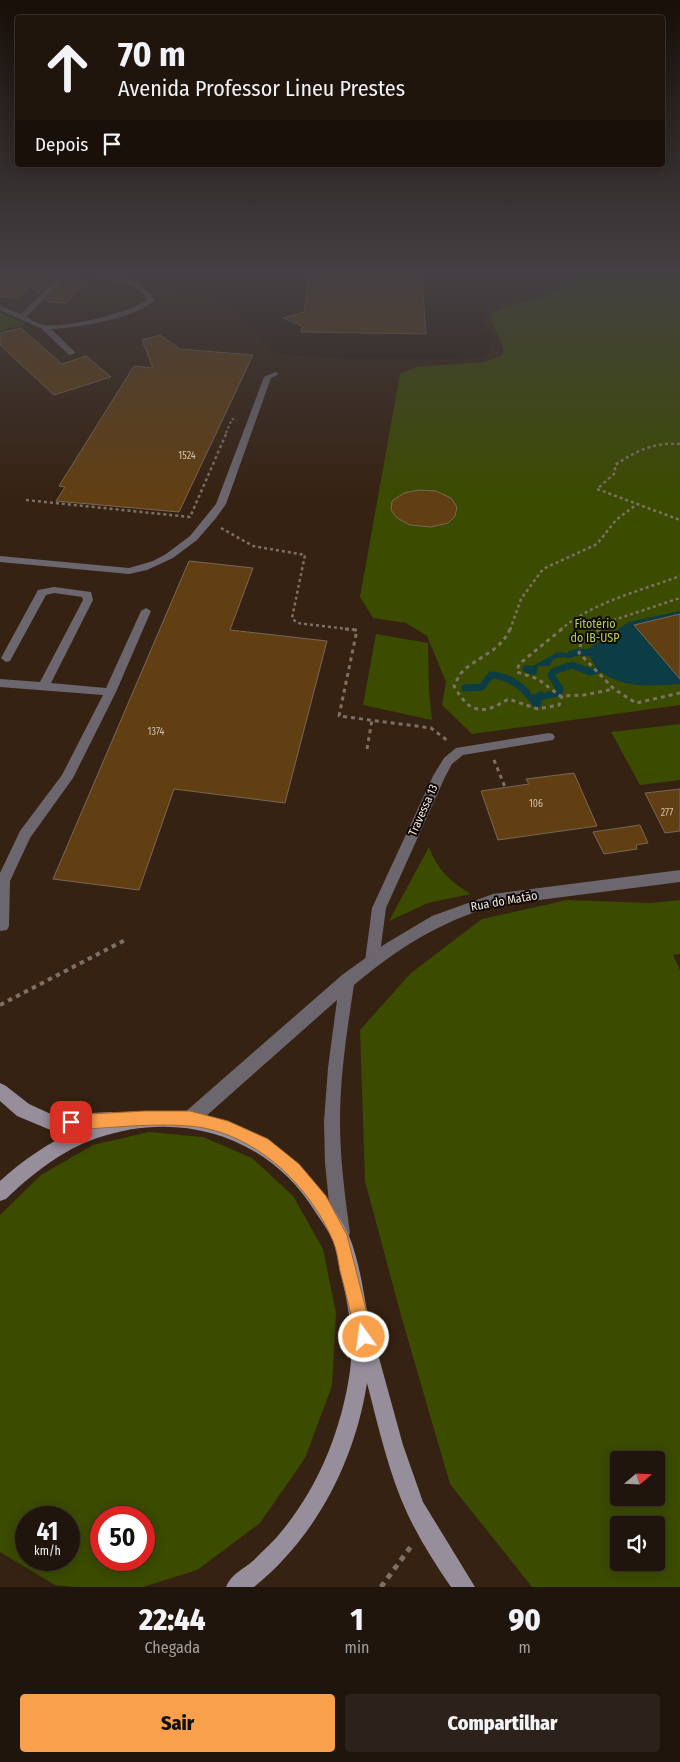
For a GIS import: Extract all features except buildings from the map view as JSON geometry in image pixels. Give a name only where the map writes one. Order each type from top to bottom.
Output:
[{"type":"main road","points":[[0,1091],[22,1110],[53,1124],[144,1118],[190,1119],[228,1128],[263,1145],[294,1169],[321,1201],[341,1240],[393,1445],[415,1507],[446,1562],[464,1587]]},
{"type":"main road","points":[[0,1193],[17,1176],[57,1148],[100,1128],[144,1118]]},
{"type":"main road","points":[[237,1587],[253,1576],[294,1533],[326,1482],[348,1428],[359,1373],[360,1319]]},
{"type":"street","points":[[69,350],[72,353]]},
{"type":"street","points":[[0,559],[116,571],[144,569],[183,546],[210,522],[221,504],[268,376],[275,374]]},
{"type":"street","points":[[6,658],[42,592],[54,590],[87,594],[88,600],[44,685]]},
{"type":"street","points":[[2,926],[3,881],[26,835],[67,778],[110,692],[146,611]]},
{"type":"street","points":[[0,682],[110,692]]},
{"type":"street","name":"Travessa 13","points":[[372,961],[379,908],[439,776],[448,761],[460,751],[549,737]]},
{"type":"street","name":"Rua do Matão","points":[[190,1119],[347,980],[415,931],[440,918],[466,907],[493,900],[680,876]]},
{"type":"street","points":[[341,1240],[332,1122],[337,1052],[347,980]]},
{"type":"path","points":[[26,500],[190,517],[232,419],[252,421]]},
{"type":"path","points":[[680,444],[669,443],[637,449],[616,465],[615,472],[597,489],[680,520]]},
{"type":"path","points":[[561,696],[559,705],[543,710],[533,711],[508,699],[496,708],[477,710],[463,702],[454,686],[463,670],[491,653],[508,634],[521,599],[543,570],[597,544],[616,520],[637,504]]},
{"type":"path","points":[[210,522],[253,546],[306,555],[292,618],[297,623],[357,630],[340,716],[431,728]]},
{"type":"path","points":[[614,689],[584,695],[561,696],[538,679],[517,672],[519,664],[572,620],[606,603],[680,576]]},
{"type":"path","points":[[680,598],[611,621],[581,642],[579,653],[614,689],[636,703],[680,692]]},
{"type":"path","points":[[367,749],[372,720]]},
{"type":"path","points":[[488,746],[505,787]]},
{"type":"path","points":[[0,1005],[127,939]]},
{"type":"path","points":[[381,1587],[426,1526]]},
{"type":"shaded area","points":[[0,350],[273,350],[277,354],[343,359],[463,359],[480,357],[491,350],[680,350],[680,1587],[0,1587]]},
{"type":"green space","name":"Fitotério do IB-USP","points":[[503,350],[680,350],[680,705],[472,734],[442,705],[446,682],[427,636],[406,623],[373,618],[360,597],[400,374],[416,367],[485,362],[503,355]]},
{"type":"green space","points":[[376,634],[428,643],[432,720],[363,705]]},
{"type":"green space","points":[[680,724],[680,780],[640,785],[611,732]]},
{"type":"green space","points":[[429,847],[436,862],[446,875],[471,894],[428,903],[389,921]]},
{"type":"green space","points":[[567,900],[650,903],[680,900],[680,954],[673,955],[680,970],[680,1587],[532,1587],[450,1484],[402,1319],[365,1181],[360,1030],[411,973],[482,919]]},
{"type":"green space","points":[[149,1132],[203,1137],[252,1158],[293,1196],[323,1249],[336,1313],[332,1386],[305,1458],[260,1523],[197,1570],[143,1587],[75,1587],[55,1585],[32,1571],[80,1571],[80,1506],[15,1506],[15,1561],[0,1552],[0,1215],[41,1175],[93,1145]]},
{"type":"water","points":[[680,611],[680,684],[646,685],[623,682],[602,672],[593,662],[588,649],[629,622]]},
{"type":"water","points":[[558,652],[571,654],[571,658],[561,657],[553,659],[550,666],[538,666],[537,673],[534,675],[524,672],[522,668],[525,665],[533,666]]},
{"type":"water","points":[[540,691],[548,695],[546,699],[541,701],[541,706],[535,708],[524,695],[536,694]]},
{"type":"waterway","points":[[571,654],[578,652],[589,653]]},
{"type":"waterway","points":[[548,695],[559,693],[560,689],[551,675],[554,671],[572,665],[590,672],[600,669]]},
{"type":"waterway","points":[[465,688],[482,687],[491,675],[511,680],[527,693]]},
{"type":"route","points":[[71,1122],[144,1118],[190,1119],[228,1128],[263,1145],[294,1169],[321,1201],[341,1240],[364,1337]]}]
